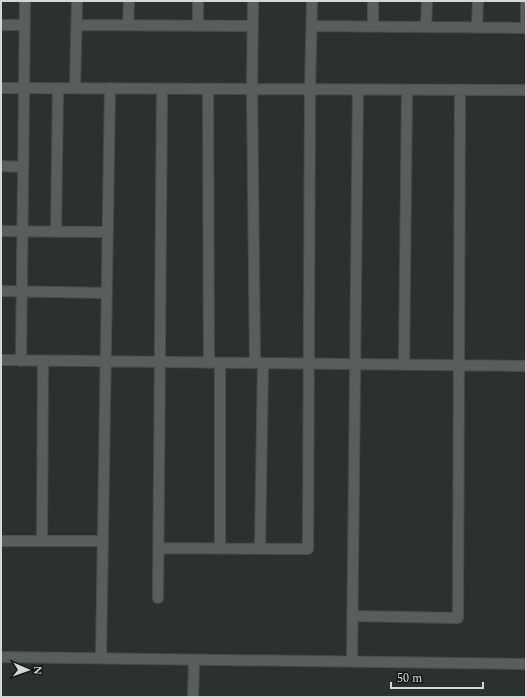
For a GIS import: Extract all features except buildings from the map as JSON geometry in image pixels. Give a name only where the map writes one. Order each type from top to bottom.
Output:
[{"type":"street","points":[[21,361],[25,1]]},
{"type":"street","points":[[75,88],[77,1]]},
{"type":"street","points":[[128,25],[129,1]]},
{"type":"street","points":[[198,1],[198,26]]},
{"type":"street","points":[[253,1],[252,89],[259,363],[260,548]]},
{"type":"street","points":[[158,548],[308,549],[310,89],[312,1]]},
{"type":"street","points":[[373,1],[373,26]]},
{"type":"street","points":[[426,27],[427,1]]},
{"type":"street","points":[[477,27],[478,1]]},
{"type":"street","points":[[312,26],[526,28],[526,1]]},
{"type":"street","points":[[1,25],[24,25]]},
{"type":"street","points":[[77,25],[253,26]]},
{"type":"street","points":[[1,88],[526,90]]},
{"type":"street","points":[[56,232],[58,88]]},
{"type":"street","points":[[101,658],[110,88]]},
{"type":"street","points":[[158,598],[162,89]]},
{"type":"street","points":[[208,89],[209,362]]},
{"type":"street","points":[[352,662],[358,90]]},
{"type":"street","points":[[404,365],[406,90]]},
{"type":"street","points":[[352,616],[458,618],[460,90]]},
{"type":"street","points":[[1,166],[22,167]]},
{"type":"street","points":[[1,231],[108,232]]},
{"type":"street","points":[[1,291],[106,293]]},
{"type":"street","points":[[1,360],[526,366]]},
{"type":"street","points":[[42,541],[43,361]]},
{"type":"street","points":[[220,363],[220,548]]},
{"type":"street","points":[[1,541],[103,541]]},
{"type":"street","points":[[1,657],[526,664]]},
{"type":"street","points":[[193,697],[194,660]]}]
